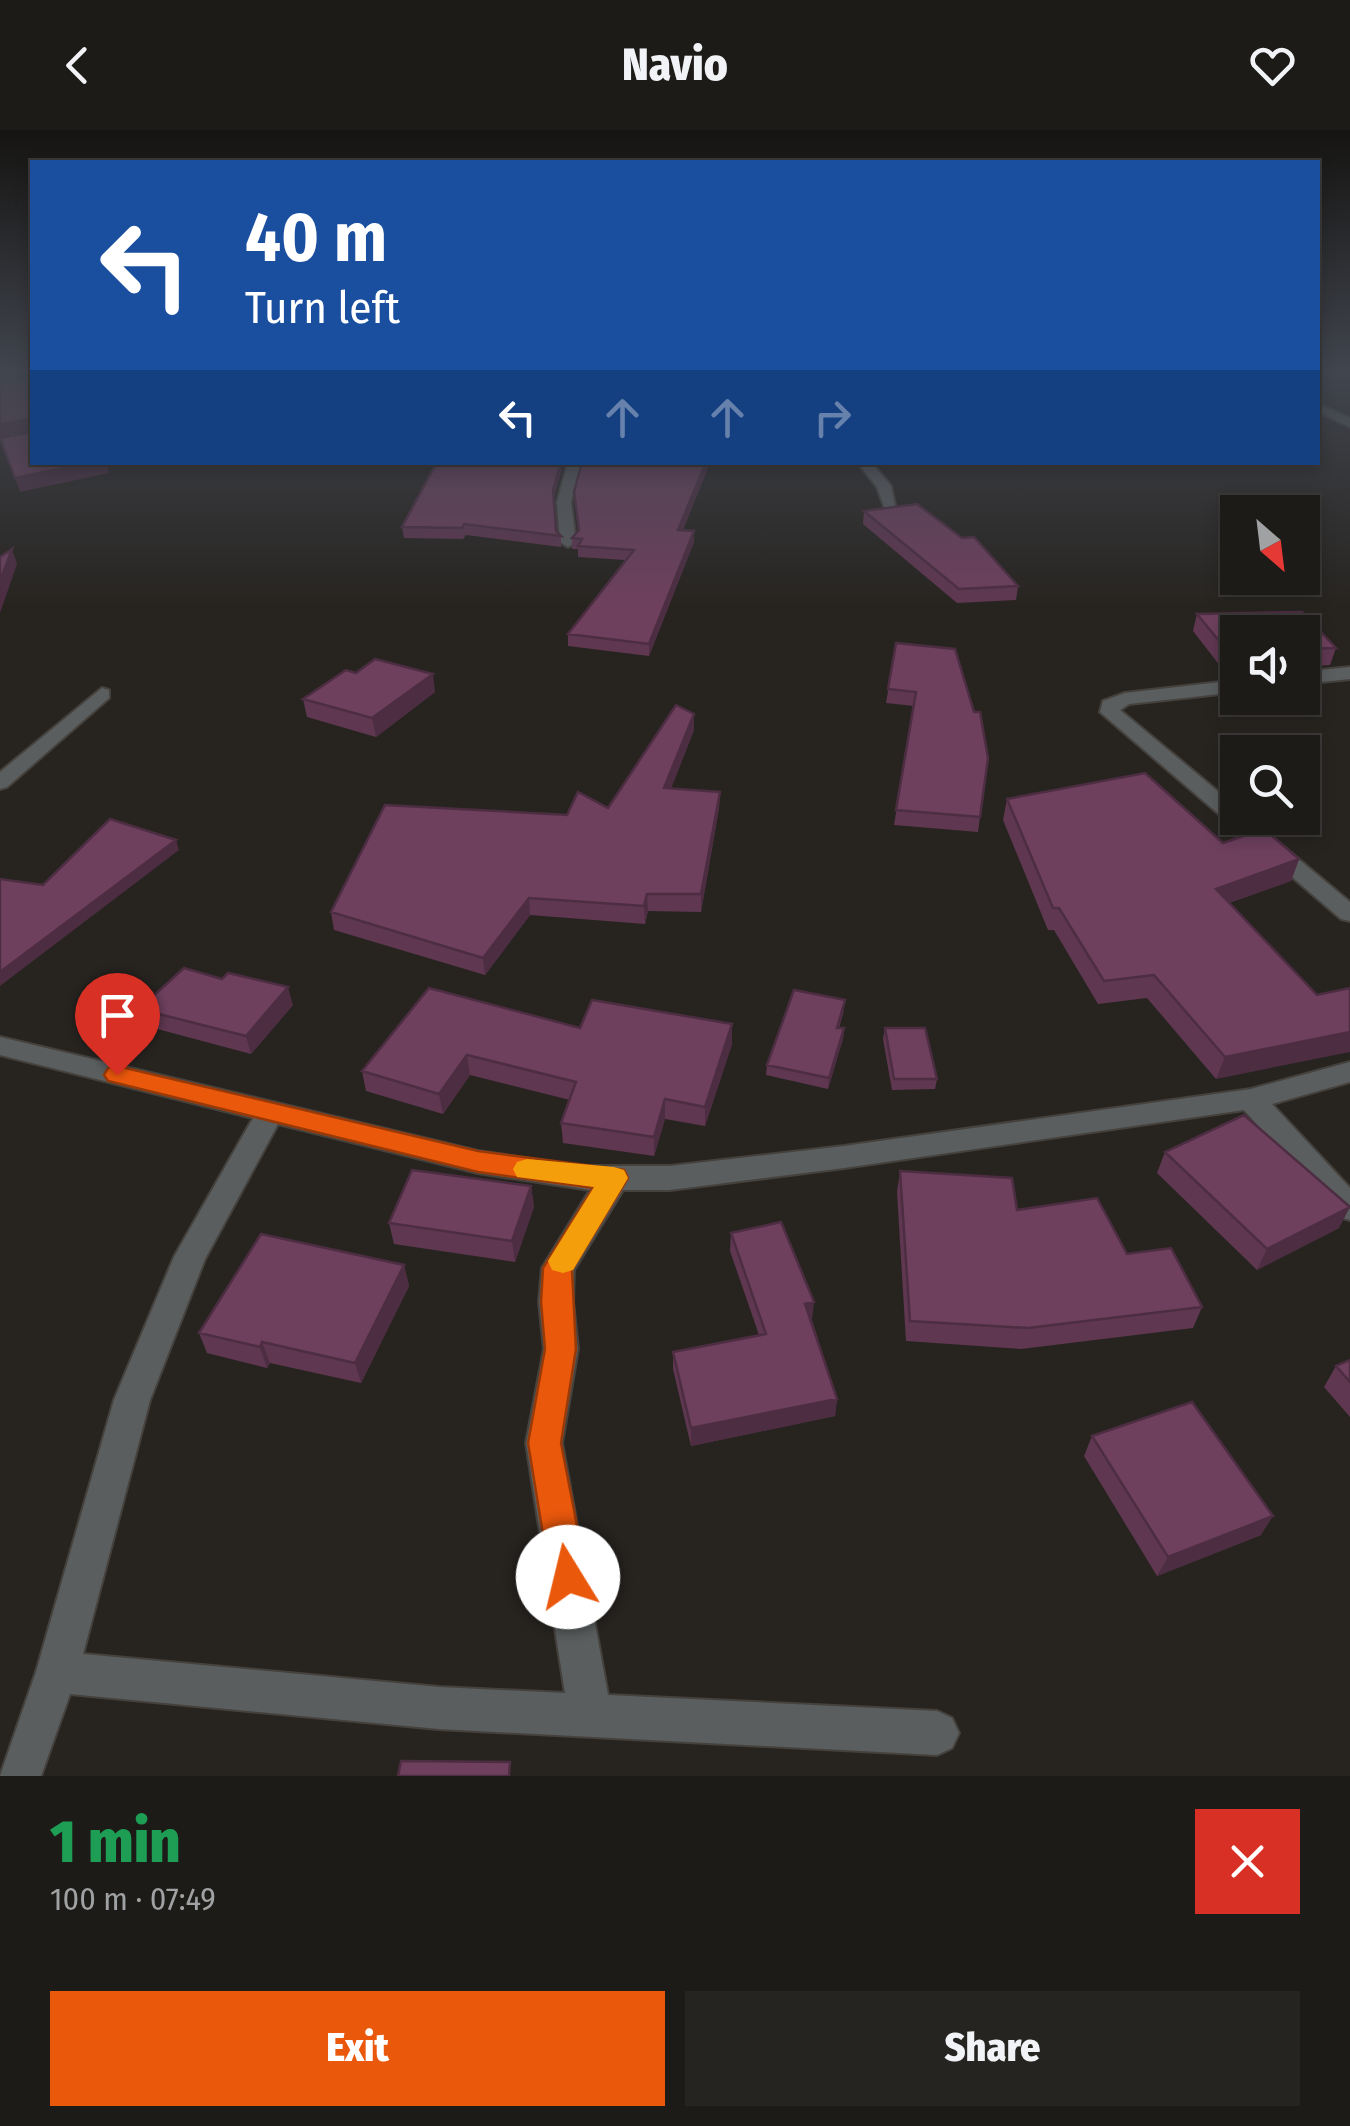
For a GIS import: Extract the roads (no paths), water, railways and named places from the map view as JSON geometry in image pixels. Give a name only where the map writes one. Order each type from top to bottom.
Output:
[{"type":"street","points":[[568,542],[564,502],[574,465]]},
{"type":"street","points":[[866,465],[884,486],[892,512]]},
{"type":"street","points":[[1320,676],[1350,673]]},
{"type":"street","points":[[1220,688],[1125,699],[1110,704],[1110,712],[1350,914]]},
{"type":"street","points":[[0,784],[102,694]]},
{"type":"street","points":[[0,1046],[478,1162],[579,1178],[670,1178],[844,1158],[1251,1099],[1350,1072]]},
{"type":"street","points":[[1251,1099],[1350,1208]]},
{"type":"street","points":[[19,1776],[57,1672],[132,1400],[190,1256],[270,1113]]},
{"type":"street","points":[[590,1716],[544,1443],[561,1349],[556,1302],[558,1268],[614,1178]]},
{"type":"street","points":[[57,1672],[439,1708],[937,1734]]}]
